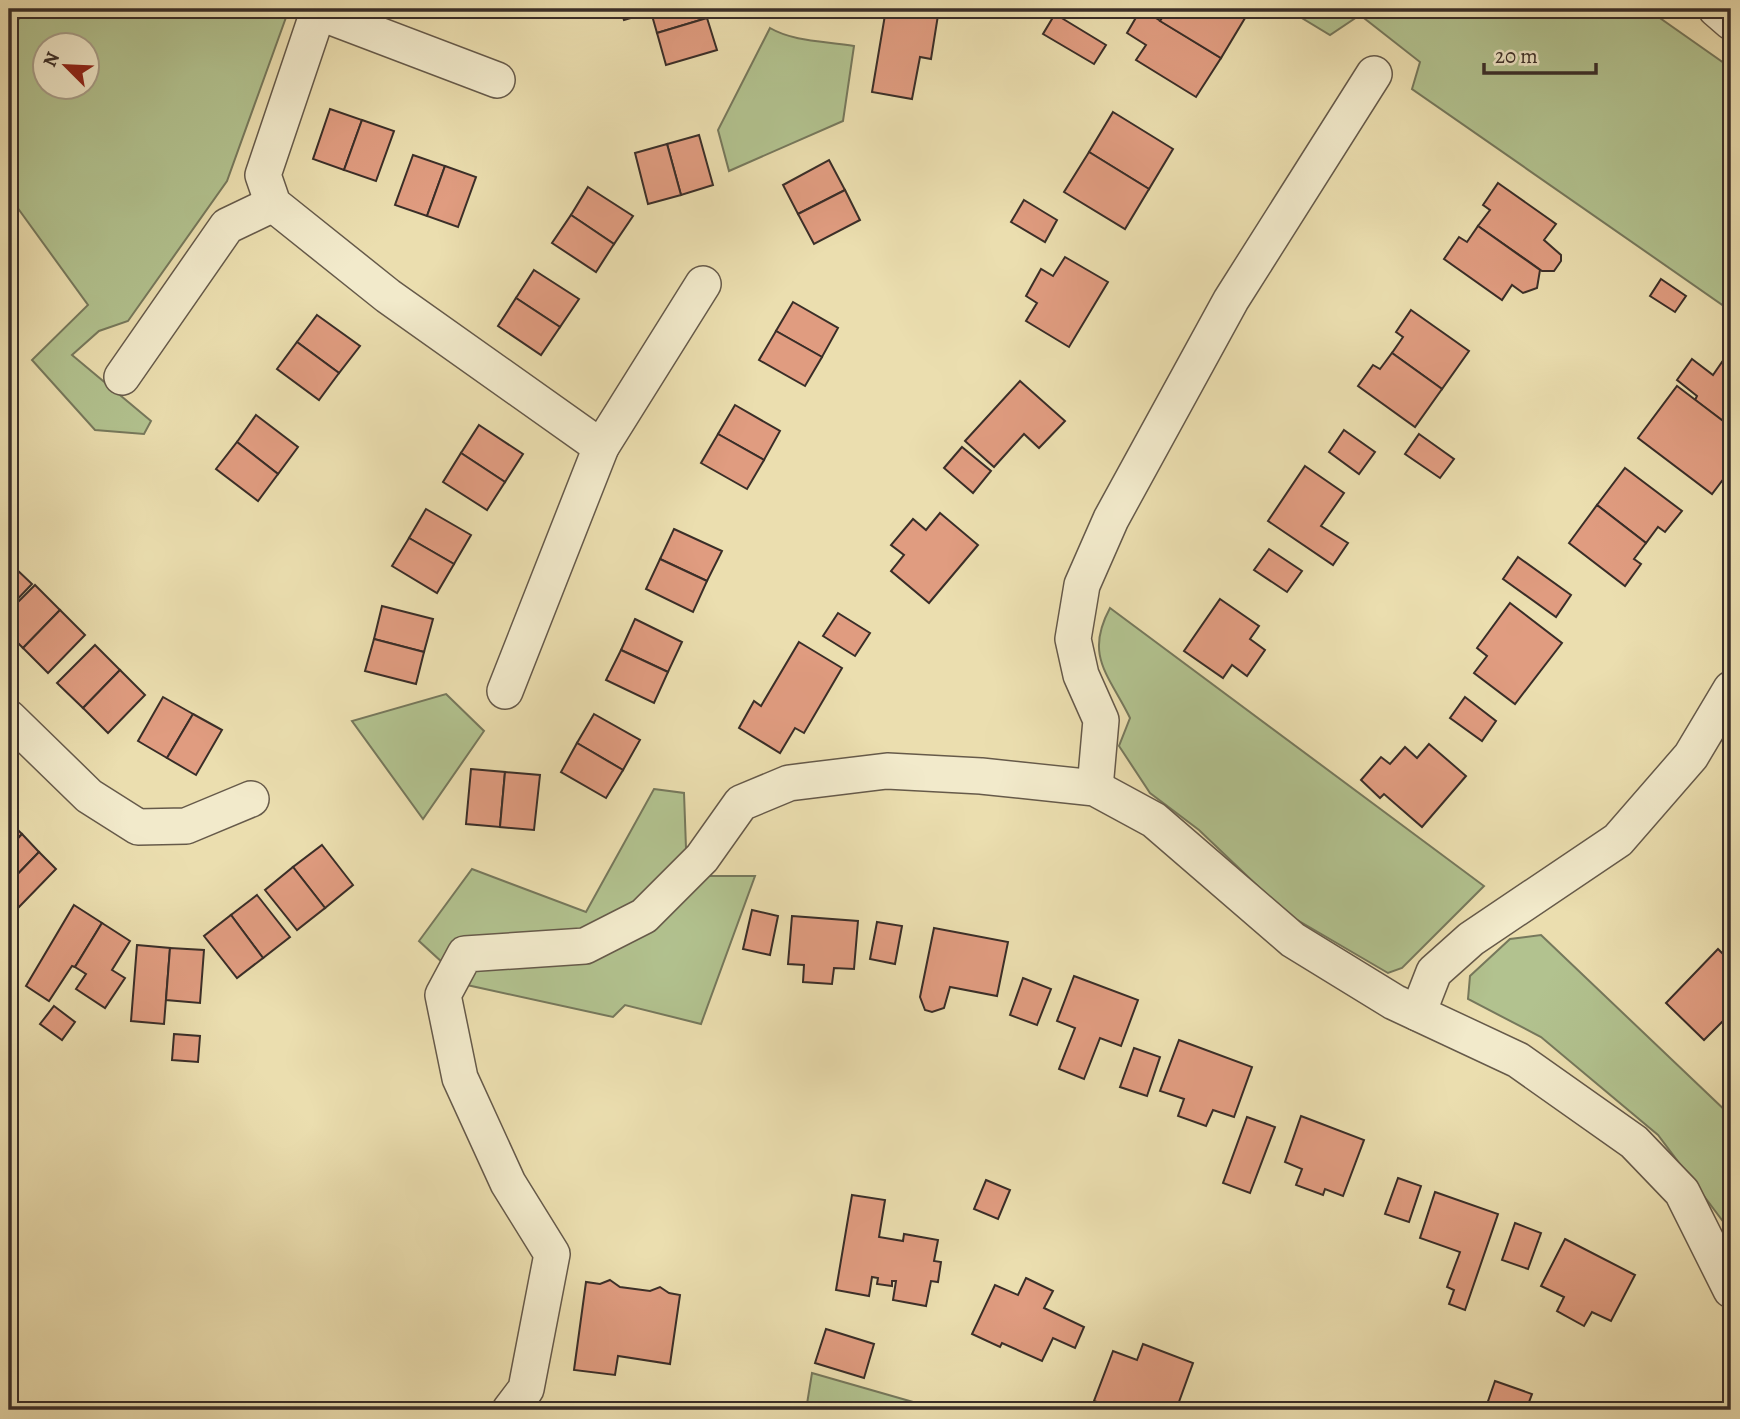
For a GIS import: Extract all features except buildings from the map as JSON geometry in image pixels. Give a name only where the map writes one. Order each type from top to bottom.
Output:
[{"type":"street","points":[[1716,9],[1731,22]]},
{"type":"street","points":[[497,80],[318,10],[263,175],[273,204],[388,296],[601,447]]},
{"type":"street","points":[[1095,788],[1101,720],[1081,675],[1073,639],[1082,584],[1111,519],[1231,300],[1374,74]]},
{"type":"street","points":[[122,377],[227,226],[273,204]]},
{"type":"street","points":[[505,691],[601,447],[703,284]]},
{"type":"street","points":[[1418,1013],[1434,972],[1471,939],[1618,840],[1691,756],[1731,689]]},
{"type":"street","points":[[9,718],[89,796],[138,827],[186,826],[251,799]]},
{"type":"street","points":[[510,1410],[526,1389],[552,1254],[508,1183],[460,1078],[443,995],[465,954],[585,946],[644,916],[702,858],[741,803],[789,783],[887,771],[1095,788],[1154,820],[1293,940],[1418,1013],[1518,1060],[1634,1142],[1682,1192],[1731,1290]]},
{"type":"green space","points":[[31,9],[289,9],[227,181],[128,321],[99,331],[72,355],[151,421],[144,434],[95,430],[32,360],[88,305],[9,196],[9,27]]},
{"type":"green space","points":[[1287,9],[1647,9],[1731,68],[1731,311],[1412,89],[1420,62],[1360,15],[1330,35]]},
{"type":"green space","points":[[770,28],[800,39],[854,46],[843,121],[729,171],[718,130]]},
{"type":"green space","points":[[1110,608],[1484,886],[1402,968],[1388,973],[1287,914],[1199,830],[1150,793],[1119,746],[1130,718],[1102,665],[1099,653],[1099,639]]},
{"type":"green space","points":[[446,694],[484,731],[423,819],[352,721]]},
{"type":"green space","points":[[654,789],[684,793],[686,848],[706,876],[755,876],[701,1024],[625,1005],[613,1017],[467,985],[419,941],[472,869],[586,912]]},
{"type":"green space","points":[[1541,935],[1731,1116],[1731,1232],[1658,1135],[1541,1037],[1468,999],[1470,976],[1510,939]]},
{"type":"green space","points":[[812,1373],[934,1408],[938,1410],[806,1410]]}]
